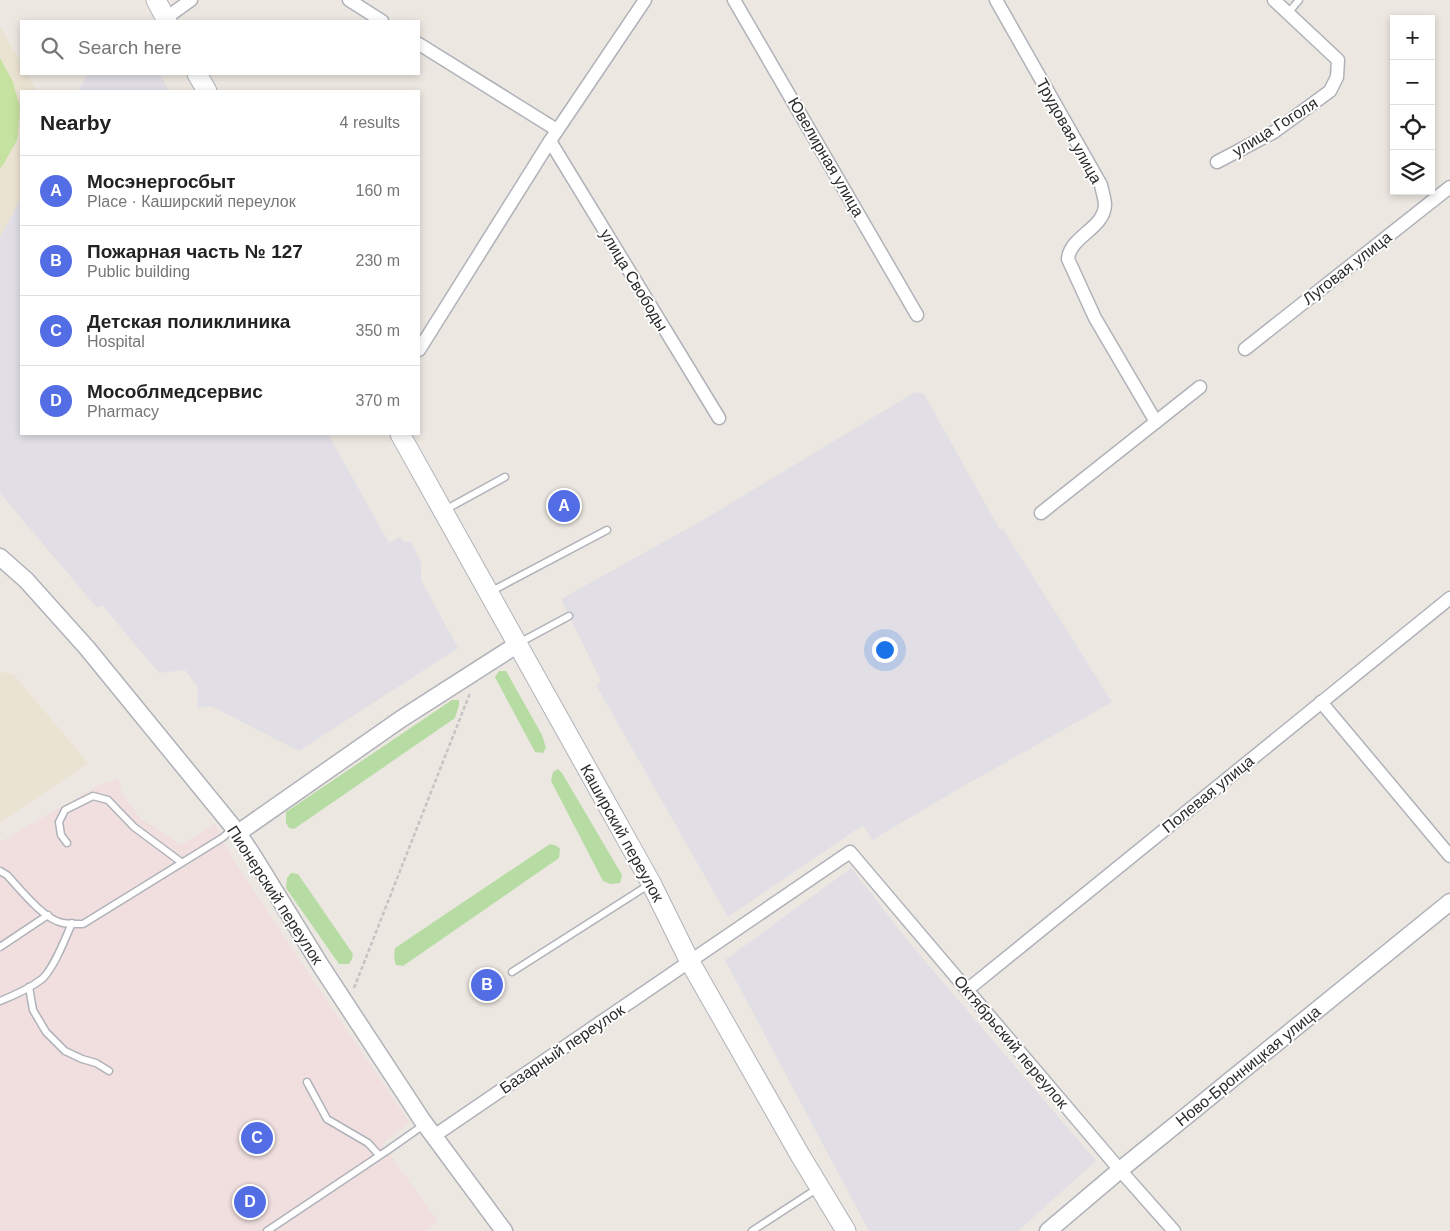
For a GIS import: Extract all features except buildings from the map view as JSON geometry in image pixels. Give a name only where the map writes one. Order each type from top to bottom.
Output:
[{"type":"main road","points":[[156,0],[167,20]]},
{"type":"main road","points":[[198,75],[206,90]]},
{"type":"main road","name":"Каширский переулок","points":[[401,435],[651,883],[690,962],[846,1231]]},
{"type":"street","points":[[167,20],[191,0]]},
{"type":"street","points":[[349,0],[380,20]]},
{"type":"street","points":[[420,348],[557,130],[645,0]]},
{"type":"street","name":"Ювелирная улица","points":[[734,0],[917,315]]},
{"type":"street","name":"Трудовая улица","points":[[996,0],[1101,185],[1105,205],[1101,217],[1068,252],[1068,259],[1095,318],[1156,422]]},
{"type":"street","name":"улица Гоголя","points":[[1217,162],[1274,132],[1330,91],[1337,77],[1338,60],[1274,0]]},
{"type":"street","points":[[420,45],[557,130]]},
{"type":"street","name":"улица Свободы","points":[[550,141],[719,418]]},
{"type":"street","name":"Луговая улица","points":[[1245,349],[1450,186]]},
{"type":"street","points":[[1040,513],[1200,387]]},
{"type":"street","name":"Пионерский переулок","points":[[0,557],[26,580],[87,648],[236,830],[347,1006],[430,1130],[504,1231]]},
{"type":"street","name":"Полевая улица","points":[[967,990],[1450,598]]},
{"type":"street","points":[[236,830],[401,719],[518,644]]},
{"type":"street","points":[[1321,702],[1450,856]]},
{"type":"street","name":"Октябрьский переулок","points":[[850,852],[1174,1231]]},
{"type":"street","name":"Базарный переулок","points":[[430,1130],[690,962],[850,852]]},
{"type":"street","name":"Ново-Бронницкая улица","points":[[1048,1231],[1120,1170],[1450,902]]},
{"type":"lane","points":[[1288,12],[1299,0]]},
{"type":"lane","points":[[442,511],[506,477]]},
{"type":"lane","points":[[488,592],[607,530]]},
{"type":"lane","points":[[518,644],[569,616]]},
{"type":"lane","points":[[67,843],[61,835],[59,822],[64,810],[93,796],[108,800],[134,827],[181,862]]},
{"type":"lane","points":[[0,871],[7,875],[39,910],[56,921],[83,924],[181,862],[236,830]]},
{"type":"lane","points":[[512,972],[651,883]]},
{"type":"lane","points":[[0,947],[48,915]]},
{"type":"lane","points":[[0,1002],[21,993],[43,978],[59,953],[72,924]]},
{"type":"lane","points":[[29,987],[32,1010],[46,1032],[65,1051],[96,1063],[108,1071]]},
{"type":"lane","points":[[307,1082],[327,1119],[368,1143],[379,1155]]},
{"type":"lane","points":[[267,1231],[379,1155],[430,1130]]},
{"type":"lane","points":[[752,1231],[819,1187]]},
{"type":"path","points":[[347,1006],[480,668]]},
{"type":"shaded area","points":[[0,26],[20,62],[20,75],[28,75],[36,90],[20,90],[20,200],[0,237]]},
{"type":"shaded area","points":[[87,75],[161,75],[168,90],[79,90]]},
{"type":"shaded area","points":[[20,200],[20,435],[329,435],[389,543],[400,536],[404,542],[411,542],[421,562],[421,580],[458,648],[299,751],[211,706],[197,708],[198,688],[185,670],[159,673],[102,605],[97,608],[0,493],[0,237]]},
{"type":"shaded area","points":[[915,392],[924,394],[1000,530],[1003,529],[1112,702],[872,840],[863,825],[728,917],[596,685],[601,681],[561,599],[703,520]]},
{"type":"shaded area","points":[[0,672],[13,674],[88,763],[0,822]]},
{"type":"shaded area","points":[[118,779],[123,794],[141,819],[181,845],[215,824],[234,861],[410,1123],[382,1143],[438,1222],[425,1231],[0,1231],[0,842],[99,785]]},
{"type":"shaded area","points":[[851,868],[913,947],[1096,1161],[1018,1231],[869,1231],[725,960]]},
{"type":"green space","points":[[0,58],[13,82],[20,108],[17,140],[0,168]]},
{"type":"green space","points":[[499,671],[506,671],[542,735],[546,748],[543,753],[535,752],[495,677]]},
{"type":"green space","points":[[452,700],[459,700],[455,718],[294,829],[289,828],[286,823],[286,812]]},
{"type":"green space","points":[[558,769],[622,875],[620,883],[611,884],[603,881],[551,781],[553,772]]},
{"type":"green space","points":[[550,844],[560,849],[559,858],[403,966],[396,965],[394,958],[395,948]]},
{"type":"green space","points":[[291,873],[298,874],[353,954],[349,964],[339,964],[286,888],[287,878]]},
{"type":"place","name":"Мосэнергосбыт","points":[[564,506]]},
{"type":"place","name":"Пожарная часть № 127","points":[[487,985]]},
{"type":"place","name":"Детская поликлиника","points":[[257,1138]]},
{"type":"place","name":"Мособлмедсервис","points":[[250,1202]]}]
